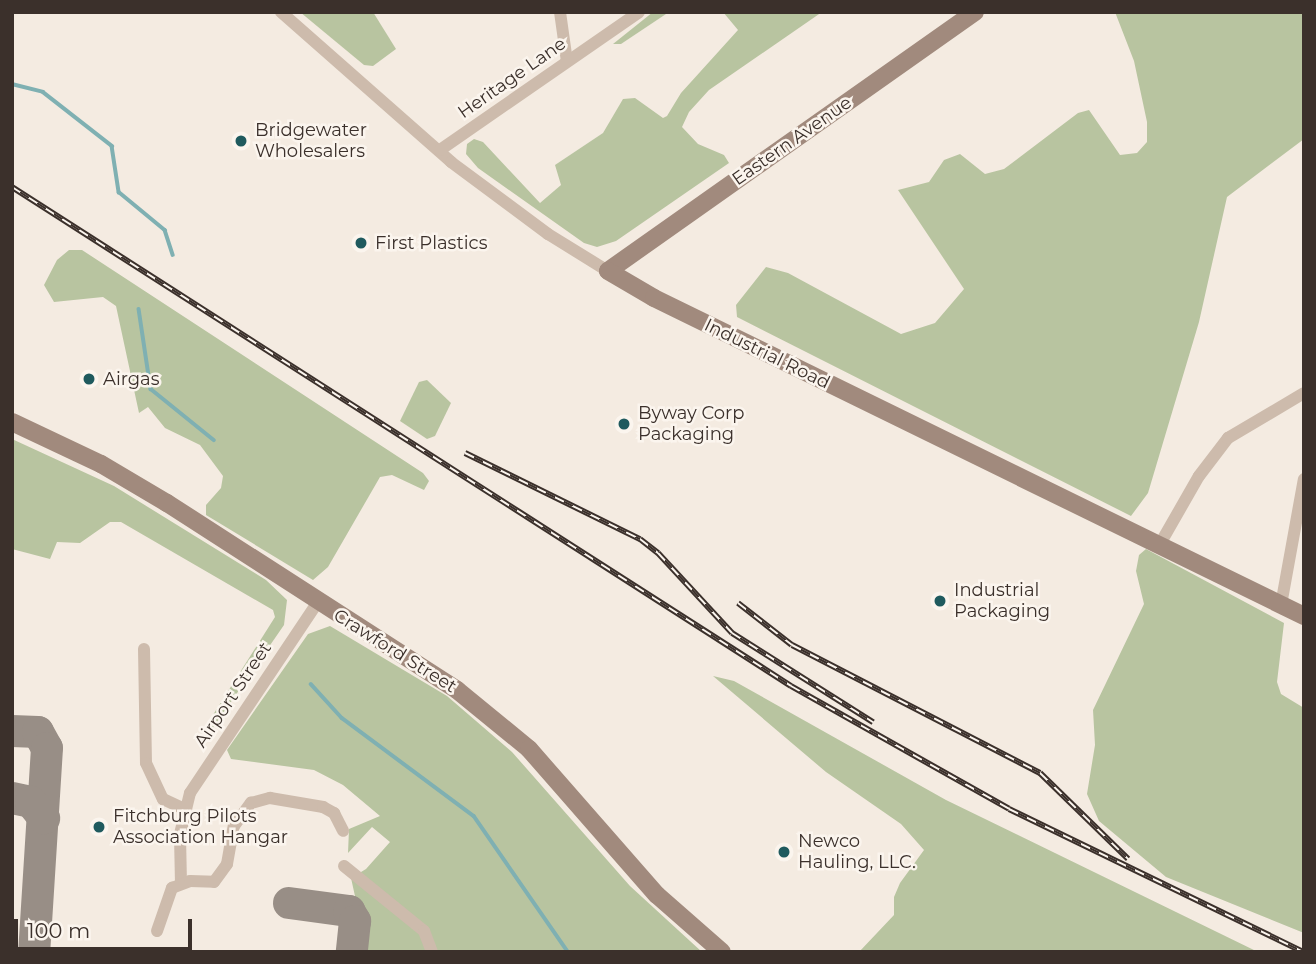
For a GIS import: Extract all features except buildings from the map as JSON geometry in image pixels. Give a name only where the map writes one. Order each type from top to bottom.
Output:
[{"type":"street","name":"Industrial Road","points":[[281,12],[440,150],[534,224],[608,271],[664,304],[1304,616]]},
{"type":"street","points":[[560,12],[567,62]]},
{"type":"street","name":"Heritage Lane","points":[[440,150],[639,12]]},
{"type":"street","name":"Eastern Avenue","points":[[608,271],[975,12]]},
{"type":"street","points":[[1160,544],[1199,476],[1228,438],[1303,397]]},
{"type":"street","name":"Crawford Street","points":[[12,422],[101,464],[317,603],[390,645],[498,721],[547,767],[657,895],[722,952]]},
{"type":"street","points":[[1281,605],[1304,479]]},
{"type":"street","name":"Airport Street","points":[[181,883],[178,853],[184,809],[202,771],[317,603]]},
{"type":"street","points":[[144,649],[146,763],[163,799],[184,809]]},
{"type":"street","points":[[156,931],[165,898],[181,883],[214,882],[228,864],[237,818],[261,799],[328,809],[343,831]]},
{"type":"street","points":[[344,866],[424,931],[432,952]]},
{"type":"green space","points":[[300,12],[373,12],[396,49],[373,66],[364,65]]},
{"type":"green space","points":[[653,12],[669,12],[621,44],[613,44]]},
{"type":"green space","points":[[723,12],[822,12],[709,90],[689,112],[682,127],[698,144],[724,155],[729,163],[616,241],[597,247],[584,243],[478,168],[466,154],[467,144],[474,139],[483,142],[540,203],[561,185],[555,165],[603,133],[623,99],[635,98],[663,118],[667,116],[681,93],[738,30]]},
{"type":"green space","points":[[1115,12],[1304,12],[1304,139],[1227,197],[1199,322],[1148,493],[1131,516],[737,317],[736,305],[766,267],[788,273],[901,334],[935,323],[964,289],[898,190],[929,182],[944,160],[960,154],[985,174],[1004,169],[1078,113],[1089,110],[1120,155],[1137,153],[1147,142],[1147,122],[1134,61]]},
{"type":"green space","points":[[69,250],[82,250],[423,473],[429,481],[424,490],[392,475],[380,477],[328,567],[313,580],[206,515],[206,505],[221,488],[223,476],[200,445],[165,428],[148,407],[139,413],[116,306],[103,297],[54,302],[44,285],[57,260]]},
{"type":"green space","points":[[427,380],[451,403],[435,436],[427,439],[400,421],[419,382]]},
{"type":"green space","points":[[12,439],[114,486],[266,580],[287,600],[284,625],[213,728],[209,726],[211,718],[275,617],[273,610],[121,522],[110,522],[80,543],[57,542],[50,559],[12,549]]},
{"type":"green space","points":[[1146,549],[1284,623],[1277,682],[1281,694],[1304,708],[1304,933],[1166,877],[1099,821],[1087,794],[1095,745],[1093,710],[1144,604],[1136,571],[1139,555]]},
{"type":"green space","points":[[330,626],[447,696],[512,752],[630,886],[702,952],[360,952],[362,928],[351,878],[366,869],[390,842],[372,827],[348,853],[349,829],[380,816],[343,785],[314,770],[231,759],[227,750],[308,634]]},
{"type":"green space","points":[[713,676],[734,681],[946,800],[1258,952],[859,952],[894,915],[894,897],[900,883],[924,850],[901,824],[826,772]]},
{"type":"waterway","points":[[12,84],[43,92],[112,146],[119,192],[165,230],[173,255]]},
{"type":"waterway","points":[[139,309],[151,389],[214,440]]},
{"type":"waterway","points":[[311,684],[342,718],[474,816],[568,952]]},
{"type":"taxiway","points":[[12,731],[38,732],[47,748],[34,952]]},
{"type":"taxiway","points":[[12,798],[31,802],[44,818]]},
{"type":"taxiway","points":[[289,903],[349,911],[355,921],[352,952]]},
{"type":"railway","points":[[12,187],[791,686],[1009,809],[1303,952]]},
{"type":"railway","points":[[465,453],[640,539],[658,553],[732,633],[873,722]]},
{"type":"railway","points":[[738,603],[792,645],[1040,773],[1128,859]]},
{"type":"place","name":"Bridgewater Wholesalers","points":[[241,141]]},
{"type":"place","name":"First Plastics","points":[[361,243]]},
{"type":"place","name":"Airgas","points":[[89,379]]},
{"type":"place","name":"Byway Corp Packaging","points":[[624,424]]},
{"type":"place","name":"Industrial Packaging","points":[[940,601]]},
{"type":"place","name":"Fitchburg Pilots Association Hangar","points":[[99,827]]},
{"type":"place","name":"Newco Hauling, LLC.","points":[[784,852]]}]
